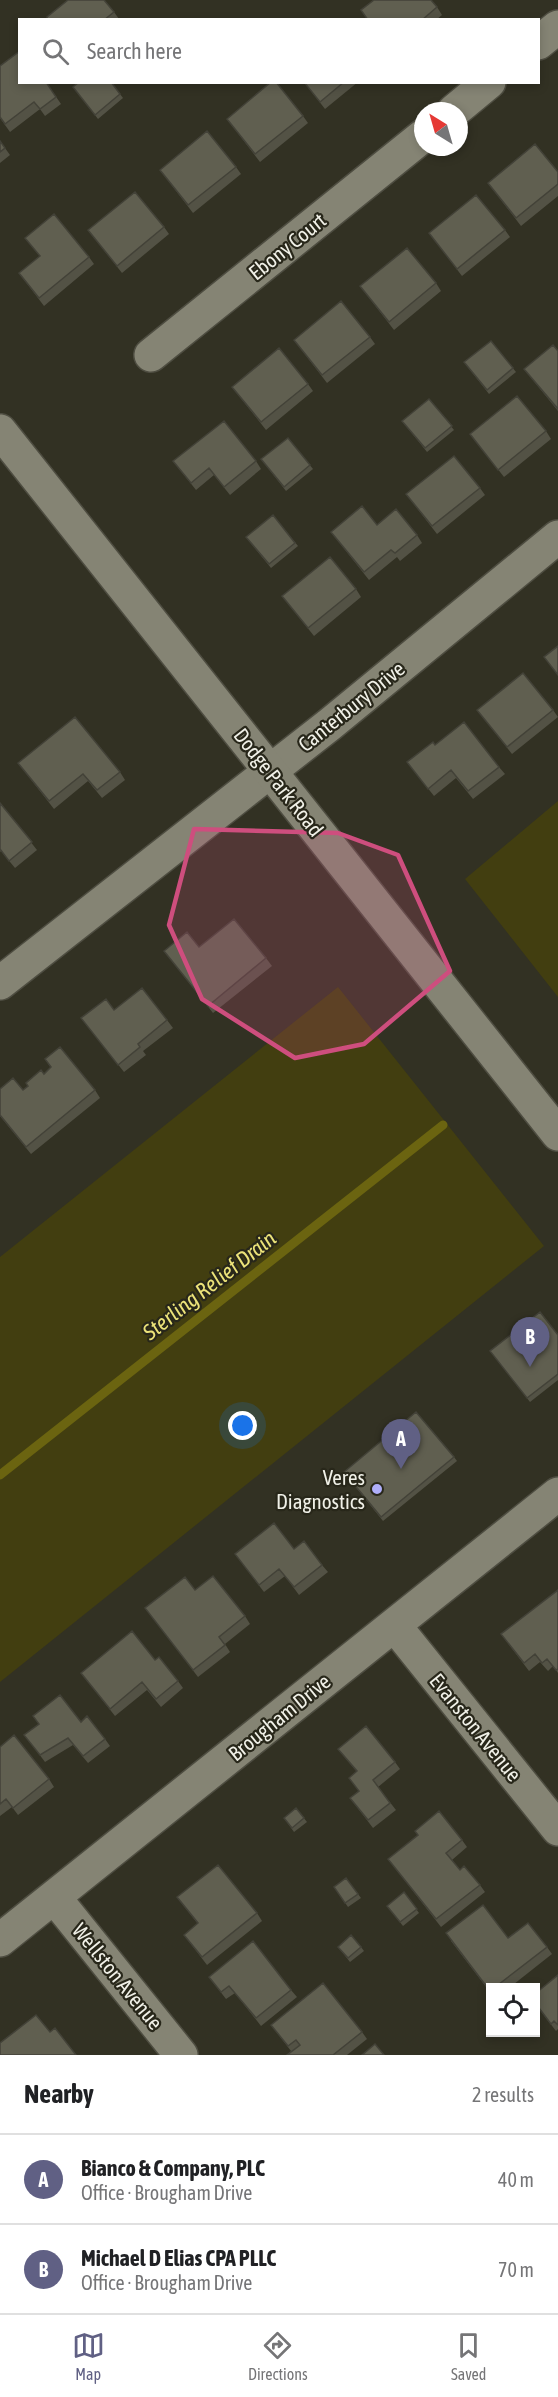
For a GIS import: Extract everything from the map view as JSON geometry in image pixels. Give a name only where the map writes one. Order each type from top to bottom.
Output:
[{"type":"street","points":[[540,41],[558,27]]},
{"type":"street","points":[[465,102],[487,84]]},
{"type":"street","name":"Ebony Court","points":[[151,355],[414,143]]},
{"type":"street","name":"Dodge Park Road","points":[[0,431],[558,1134]]},
{"type":"street","name":"Canterbury Drive","points":[[0,983],[269,769],[329,725],[558,537]]},
{"type":"street","name":"Brougham Drive","points":[[0,1940],[558,1494]]},
{"type":"street","name":"Evanston Avenue","points":[[395,1626],[558,1829]]},
{"type":"street","name":"Wellston Avenue","points":[[54,1897],[181,2055]]},
{"type":"highlighted area","points":[[194,829],[338,833],[398,855],[450,971],[364,1044],[295,1058],[202,999],[169,925]]},
{"type":"shaded area","points":[[558,801],[558,997],[465,879]]},
{"type":"shaded area","name":"Sterling Relief Drain","points":[[338,987],[544,1246],[0,1682],[0,1257]]},
{"type":"building","points":[[68,0],[104,0],[114,12],[106,18],[47,17]]},
{"type":"building","points":[[374,0],[431,0],[437,7],[424,18],[367,18],[361,10]]},
{"type":"building","points":[[18,52],[18,84],[47,84],[56,97],[40,109],[34,102],[5,124],[0,117],[0,66]]},
{"type":"building","points":[[77,84],[112,84],[120,94],[95,115],[73,87]]},
{"type":"building","points":[[269,84],[278,84],[303,116],[255,154],[227,119]]},
{"type":"building","points":[[306,84],[342,84],[320,102]]},
{"type":"building","points":[[207,131],[236,167],[188,205],[160,170]]},
{"type":"building","points":[[0,141],[5,148],[0,152]]},
{"type":"building","points":[[535,144],[558,172],[558,184],[516,218],[488,183]]},
{"type":"building","points":[[135,192],[164,227],[117,266],[88,230]]},
{"type":"building","points":[[476,195],[505,230],[457,269],[429,233]]},
{"type":"building","points":[[54,214],[89,257],[39,298],[19,273],[40,256],[25,238]]},
{"type":"building","points":[[407,248],[436,283],[389,322],[360,286]]},
{"type":"building","points":[[341,301],[370,337],[322,375],[294,340]]},
{"type":"building","points":[[491,341],[513,368],[487,390],[464,362]]},
{"type":"building","points":[[553,345],[558,351],[558,409],[524,369]]},
{"type":"building","points":[[279,348],[308,384],[261,422],[232,387]]},
{"type":"building","points":[[517,396],[546,431],[498,470],[470,434]]},
{"type":"building","points":[[429,399],[452,426],[425,448],[402,421]]},
{"type":"building","points":[[224,421],[256,461],[224,487],[209,468],[191,483],[173,461]]},
{"type":"building","points":[[288,438],[310,465],[284,487],[261,459]]},
{"type":"building","points":[[454,456],[480,488],[432,526],[406,494]]},
{"type":"building","points":[[362,506],[377,525],[396,509],[417,535],[395,553],[391,550],[364,572],[331,532]]},
{"type":"building","points":[[273,515],[295,543],[269,564],[246,537]]},
{"type":"building","points":[[330,557],[356,589],[308,628],[282,596]]},
{"type":"building","points":[[558,646],[558,675],[544,657]]},
{"type":"building","points":[[523,673],[553,710],[507,747],[477,710]]},
{"type":"building","points":[[75,717],[120,772],[97,790],[83,774],[49,801],[18,763]]},
{"type":"building","points":[[464,722],[499,767],[468,791],[451,770],[428,789],[407,762],[433,742],[435,745]]},
{"type":"building","points":[[0,803],[32,842],[9,861],[0,849]]},
{"type":"building","points":[[234,919],[266,958],[208,1006],[164,951],[187,932],[199,947]]},
{"type":"building","points":[[142,988],[167,1020],[138,1044],[140,1047],[118,1065],[81,1018],[106,999],[114,1010]]},
{"type":"building","points":[[60,1047],[95,1090],[26,1147],[0,1115],[0,1089],[13,1078],[23,1090],[28,1086],[26,1083],[41,1070],[44,1074],[51,1067],[45,1059]]},
{"type":"building","points":[[540,1312],[558,1335],[558,1374],[527,1398],[490,1351]]},
{"type":"building","points":[[416,1412],[454,1457],[381,1517],[344,1472]]},
{"type":"building","points":[[274,1523],[294,1549],[304,1541],[322,1565],[294,1587],[279,1569],[259,1585],[235,1554]]},
{"type":"building","points":[[213,1576],[245,1616],[219,1637],[225,1645],[193,1670],[145,1608],[185,1577],[195,1590]]},
{"type":"building","points":[[558,1590],[558,1669],[556,1670],[547,1659],[542,1663],[535,1654],[524,1663],[501,1634]]},
{"type":"building","points":[[132,1631],[155,1660],[159,1657],[178,1681],[156,1699],[142,1682],[110,1709],[81,1673]]},
{"type":"building","points":[[60,1695],[81,1722],[87,1716],[105,1739],[83,1756],[68,1738],[40,1755],[24,1735],[39,1724],[33,1716]]},
{"type":"building","points":[[366,1726],[395,1762],[373,1780],[390,1803],[368,1820],[350,1798],[359,1791],[349,1778],[357,1771],[338,1749]]},
{"type":"building","points":[[14,1735],[49,1779],[13,1808],[6,1799],[0,1804],[0,1747]]},
{"type":"building","points":[[296,1808],[304,1818],[292,1828],[284,1818]]},
{"type":"building","points":[[439,1811],[462,1840],[446,1853],[460,1870],[464,1866],[480,1885],[436,1919],[388,1859],[418,1835],[415,1831]]},
{"type":"building","points":[[218,1865],[257,1913],[202,1957],[184,1935],[198,1923],[177,1897]]},
{"type":"building","points":[[346,1878],[358,1894],[345,1903],[334,1887]]},
{"type":"building","points":[[404,1892],[417,1909],[400,1922],[387,1906]]},
{"type":"building","points":[[483,1905],[508,1938],[528,1923],[547,1947],[500,1983],[486,1983],[486,1986],[446,1933]]},
{"type":"building","points":[[351,1935],[361,1947],[348,1958],[338,1947]]},
{"type":"building","points":[[253,1941],[291,1990],[256,2018],[229,1986],[221,1992],[209,1977]]},
{"type":"building","points":[[558,1975],[558,2025],[554,2021],[551,2024],[540,2009],[540,1990]]},
{"type":"building","points":[[323,1983],[362,2032],[333,2055],[287,2055],[300,2045],[296,2040],[288,2046],[271,2025]]},
{"type":"building","points":[[36,2015],[50,2032],[55,2028],[76,2055],[0,2055],[0,2043]]},
{"type":"building","points":[[375,2044],[384,2055],[362,2055]]},
{"type":"waterway","name":"Sterling Relief Drain","points":[[0,1475],[443,1125]]},
{"type":"place","name":"Michael D Elias CPA PLLC","points":[[530,1367]]},
{"type":"place","name":"Bianco & Company, PLC","points":[[401,1469]]},
{"type":"place","name":"Veres Diagnostics","points":[[377,1489]]}]
